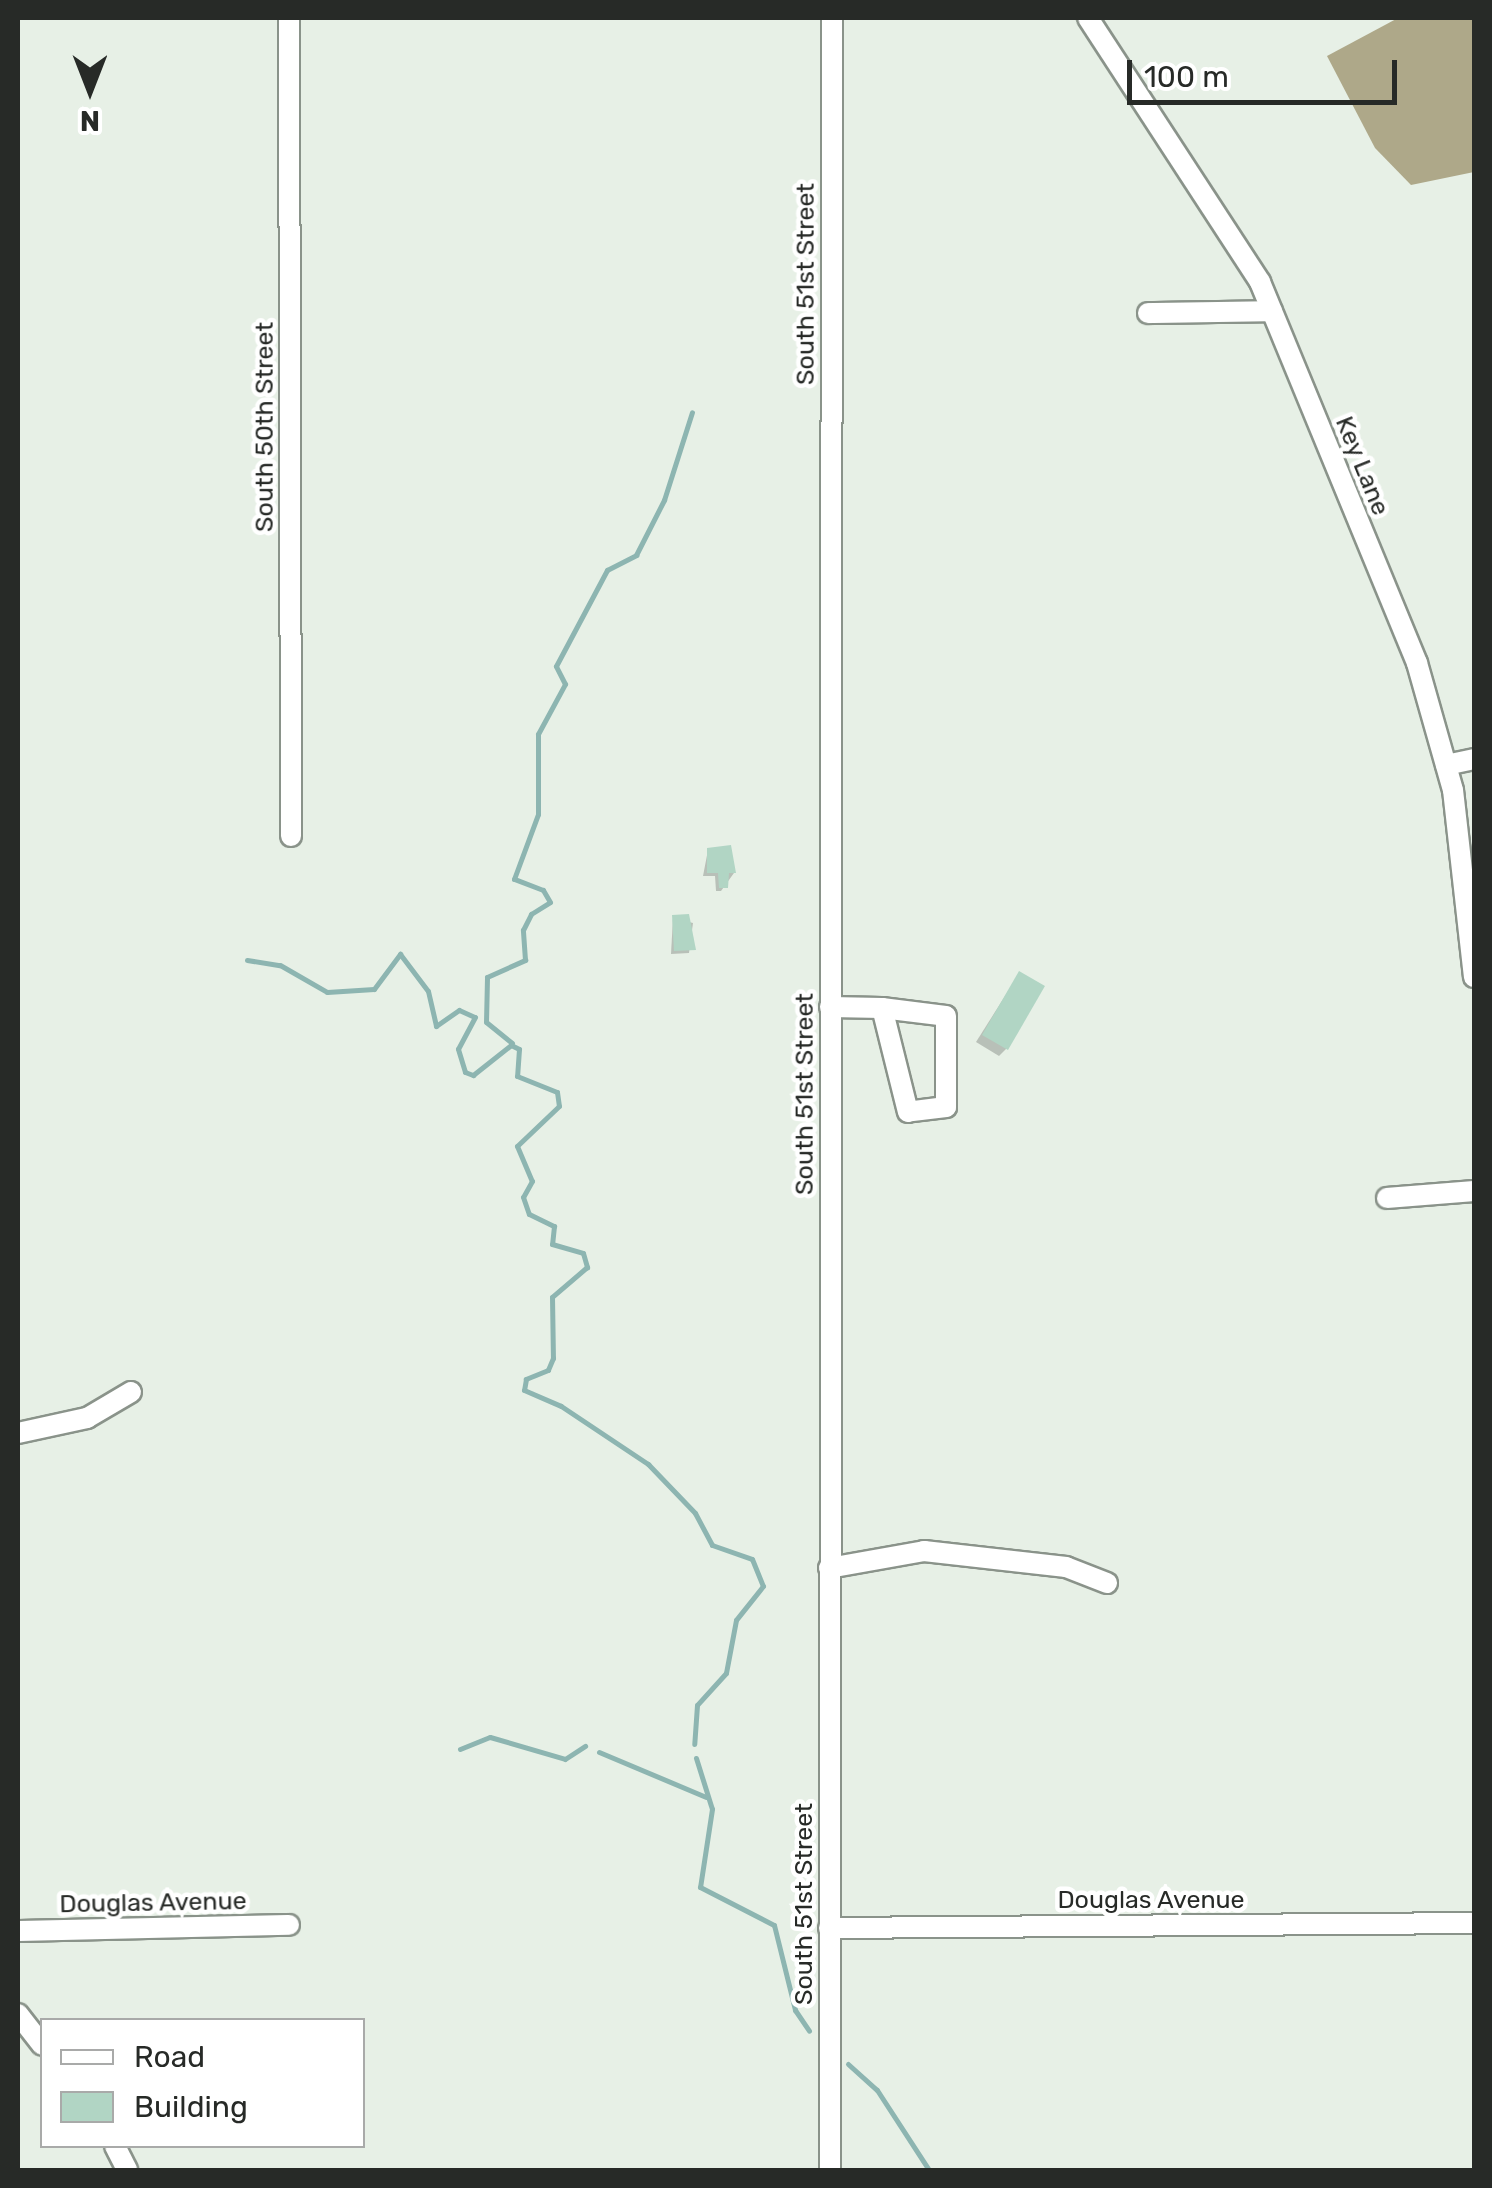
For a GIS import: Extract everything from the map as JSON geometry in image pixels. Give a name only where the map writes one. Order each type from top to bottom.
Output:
[{"type":"street","name":"South 50th Street","points":[[289,18],[291,836]]},
{"type":"street","name":"South 51st Street","points":[[830,2170],[832,18]]},
{"type":"street","name":"Key Lane","points":[[1088,18],[1272,311],[1417,663],[1446,765],[1464,850],[1474,977]]},
{"type":"street","points":[[1148,313],[1272,311]]},
{"type":"street","points":[[1446,765],[1474,759]]},
{"type":"street","points":[[830,1007],[882,1008],[946,1016],[946,1107],[908,1112],[882,1008]]},
{"type":"street","points":[[1388,1198],[1474,1191]]},
{"type":"street","points":[[18,1433],[87,1418],[130,1392]]},
{"type":"street","points":[[829,1568],[924,1551],[1066,1567],[1107,1583]]},
{"type":"street","name":"Douglas Avenue","points":[[829,1928],[1474,1923]]},
{"type":"street","name":"Douglas Avenue","points":[[18,1931],[289,1925]]},
{"type":"street","points":[[18,2014],[40,2042]]},
{"type":"shaded area","points":[[1398,18],[1474,18],[1474,172],[1411,185],[1375,148],[1327,56]]},
{"type":"building","points":[[731,845],[736,873],[729,873],[728,888],[719,888],[718,873],[707,873],[707,848]]},
{"type":"building","points":[[689,914],[696,950],[674,951],[672,915]]},
{"type":"building","points":[[1019,971],[1045,986],[1008,1050],[982,1035]]},
{"type":"waterway","points":[[512,1043],[486,1022],[487,977],[525,960],[523,930],[531,914],[550,902],[543,890],[514,879],[538,814],[538,734],[565,684],[556,666],[607,570],[636,555],[664,500],[692,412]]},
{"type":"waterway","points":[[247,960],[280,965],[327,992],[374,989],[400,954],[428,991],[436,1026],[459,1010],[475,1017],[458,1049],[465,1072],[473,1075],[511,1045],[519,1049],[517,1076],[557,1092],[559,1106],[517,1146],[532,1181],[523,1197],[529,1214],[554,1226],[552,1244],[583,1253],[587,1267],[552,1297],[553,1358],[548,1370],[526,1379],[524,1390],[561,1406],[648,1464],[695,1513],[712,1545],[752,1559],[763,1586],[736,1620],[726,1673],[697,1705],[694,1744]]},
{"type":"waterway","points":[[460,1749],[490,1737],[565,1759],[585,1746]]},
{"type":"waterway","points":[[599,1752],[706,1797]]},
{"type":"waterway","points":[[696,1758],[712,1809],[700,1887],[774,1925],[795,2010],[809,2031]]},
{"type":"waterway","points":[[848,2064],[877,2090],[929,2170]]}]
